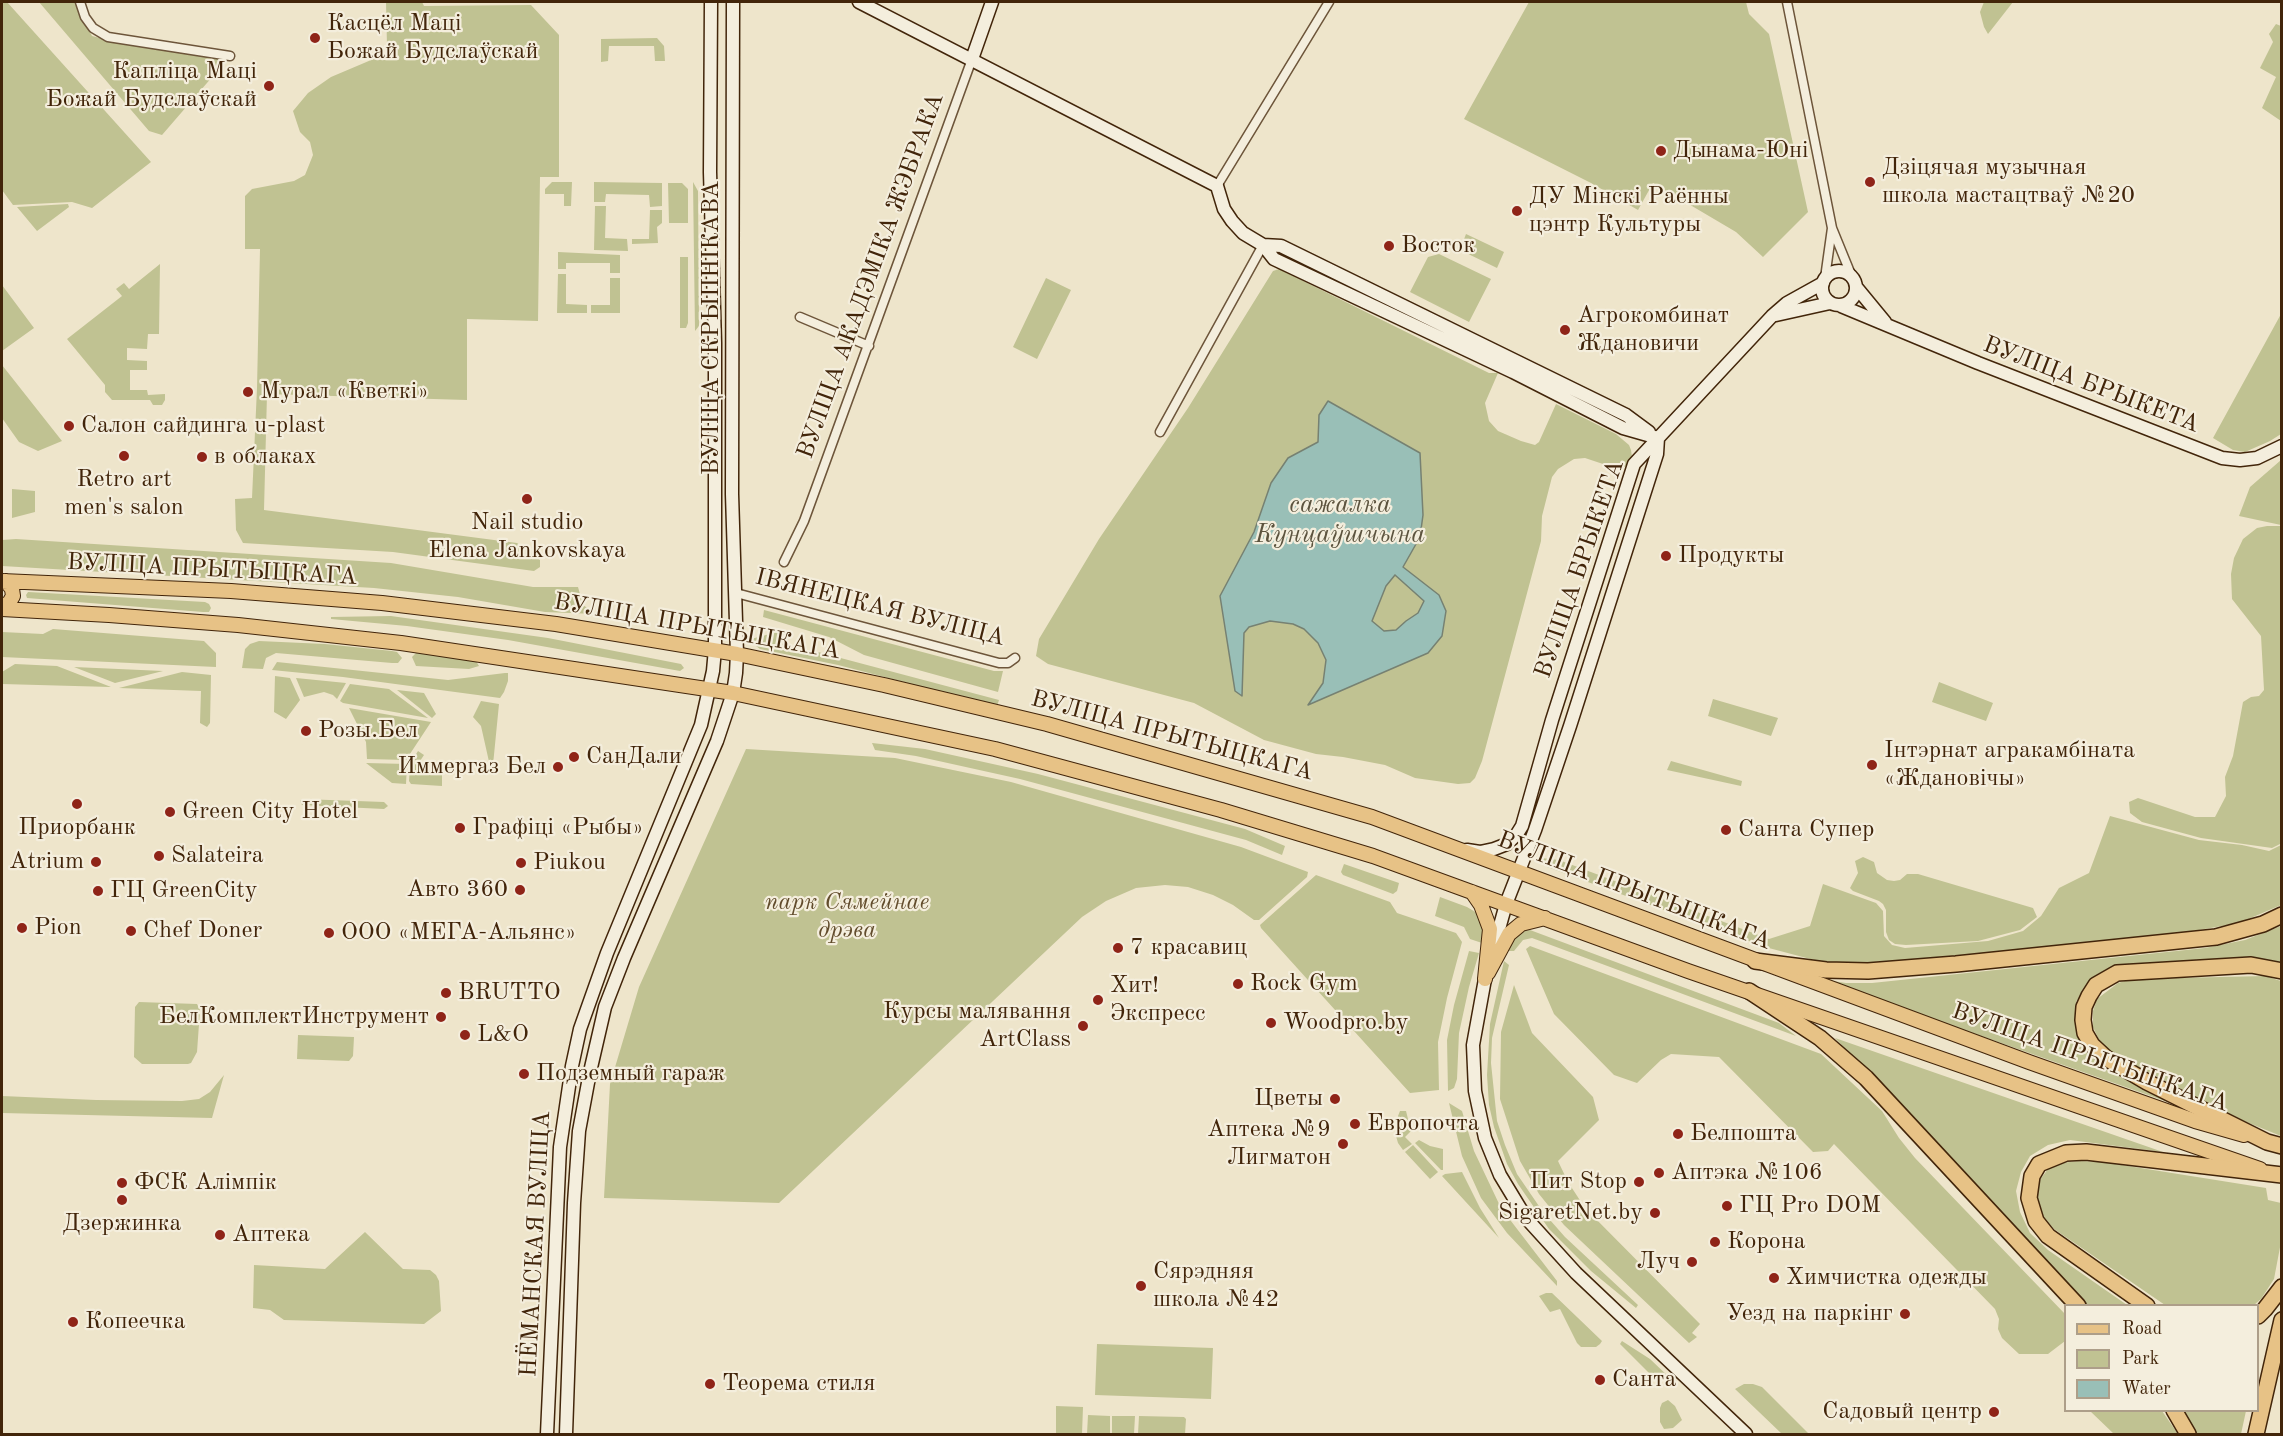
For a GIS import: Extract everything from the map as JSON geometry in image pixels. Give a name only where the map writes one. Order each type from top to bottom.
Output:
[{"type":"highway","points":[[1755,961],[1826,970],[1868,971],[1967,963],[2216,937],[2263,924],[2282,915]]},
{"type":"highway","points":[[2276,1144],[2147,1082],[2106,1058],[2092,1045],[2085,1033],[2083,1020],[2084,1007],[2096,986],[2117,973],[2251,965],[2282,971]]},
{"type":"highway","points":[[1749,991],[1820,1038],[1866,1078],[2077,1304]]},
{"type":"highway","points":[[2146,1304],[2048,1236],[2036,1221],[2030,1209],[2029,1186],[2039,1164],[2066,1153],[2086,1152],[2275,1174]]},
{"type":"highway","points":[[2259,1315],[2282,1287]]},
{"type":"highway","points":[[2256,1434],[2282,1320]]},
{"type":"highway","points":[[2175,1412],[2188,1434]]},
{"type":"main road","name":"ВУЛІЦА СКРЫПНІКАВА","points":[[711,2],[710,172],[715,343],[715,649]]},
{"type":"main road","name":"ВУЛІЦА СКРЫПНІКАВА","points":[[734,2],[732,494],[737,654]]},
{"type":"main road","points":[[859,2],[1217,186],[1224,209],[1232,221],[1243,233],[1263,245],[1274,259],[1513,372],[1623,428],[1658,438]]},
{"type":"main road","name":"ВУЛІЦА АКАДЭМІКА ЖЭБРАКА","points":[[972,59],[992,2]]},
{"type":"main road","points":[[1772,316],[1835,304],[1852,300],[1854,282],[1847,273],[1835,272],[1824,281],[1823,294],[1835,304]]},
{"type":"main road","name":"ВУЛІЦА БРЫКЕТА","points":[[1462,850],[1480,852],[1507,844],[1522,826],[1552,720],[1634,464],[1772,316],[1787,303],[1824,281]]},
{"type":"main road","name":"ВУЛІЦА БРЫКЕТА","points":[[1854,282],[1888,326]]},
{"type":"main road","name":"ВУЛІЦА БРЫКЕТА","points":[[1835,304],[2222,458],[2240,460],[2257,458],[2282,446]]},
{"type":"main road","name":"ВУЛІЦА БРЫКЕТА","points":[[1658,438],[1657,454],[1570,726],[1506,904],[1485,979],[1473,1045],[1475,1091],[1485,1137],[1509,1193],[1533,1226],[1576,1273],[1746,1434]]},
{"type":"main road","points":[[1602,563],[1620,569]]},
{"type":"main road","name":"ВУЛІЦА ПРЫТЫЦКАГА","points":[[4,581],[231,591],[382,603],[556,624],[715,649],[884,685],[1047,724],[1361,813],[2040,1066],[2195,1121],[2276,1144]]},
{"type":"main road","points":[[2,608],[13,596],[12,589],[4,581]]},
{"type":"main road","name":"ВУЛІЦА ПРЫТЫЦКАГА","points":[[2,608],[238,625],[401,643],[733,693],[995,749],[1210,807],[1374,856],[1749,991],[2275,1174]]},
{"type":"main road","name":"НЁМАНСКАЯ ВУЛІЦА","points":[[547,1434],[561,1130],[572,1066],[590,997],[702,725],[710,690],[715,649]]},
{"type":"main road","name":"НЁМАНСКАЯ ВУЛІЦА","points":[[566,1434],[574,1203],[579,1131],[590,1072],[605,1007],[624,957],[717,741],[733,693],[737,654]]},
{"type":"main road","points":[[1552,720],[1570,726]]},
{"type":"main road","points":[[1472,892],[1481,904],[1490,929],[1485,979]]},
{"type":"main road","points":[[1485,979],[1509,934],[1521,924],[1545,918]]},
{"type":"street","points":[[80,2],[85,17],[93,28],[108,37],[230,56]]},
{"type":"street","points":[[1217,186],[1329,2]]},
{"type":"street","name":"ВУЛІЦА БРЫКЕТА","points":[[1787,2],[1832,228],[1854,282]]},
{"type":"street","name":"ВУЛІЦА АКАДЭМІКА ЖЭБРАКА","points":[[784,562],[804,521],[972,59]]},
{"type":"street","name":"ВУЛІЦА БРЫКЕТА","points":[[1824,281],[1832,228]]},
{"type":"street","points":[[1161,432],[1263,245]]},
{"type":"street","points":[[800,317],[869,346]]},
{"type":"street","name":"ІВЯНЕЦКАЯ ВУЛІЦА","points":[[736,593],[999,663],[1008,663],[1015,658]]},
{"type":"green space","points":[[2,2],[7,2],[151,162],[92,208],[72,202],[13,205],[2,190]]},
{"type":"green space","points":[[39,2],[74,2],[92,36],[120,43],[214,49],[226,61],[162,135],[149,131]]},
{"type":"green space","points":[[386,2],[422,2],[424,6],[531,5],[559,35],[559,177],[540,177],[538,321],[467,319],[467,400],[267,394],[264,510],[517,543],[540,560],[540,567],[534,571],[393,552],[243,543],[236,530],[235,499],[252,498],[257,388],[260,249],[245,249],[245,196],[252,189],[294,181],[305,175],[313,155],[310,142],[300,132],[293,111],[308,93],[331,77],[390,52],[387,46]]},
{"type":"green space","name":"Дынама-Юні","points":[[1529,2],[1746,2],[1749,14],[1769,34],[1808,212],[1763,257],[1736,232],[1653,183],[1638,210],[1591,183],[1464,119]]},
{"type":"green space","points":[[1984,2],[2013,2],[1988,34],[1980,12]]},
{"type":"green space","points":[[2276,24],[2281,26],[2281,121],[2262,108],[2276,77],[2260,68],[2273,42],[2269,34]]},
{"type":"green space","points":[[657,38],[664,46],[665,61],[655,61],[654,46],[609,46],[608,61],[601,62],[601,39]]},
{"type":"green space","points":[[552,182],[572,182],[571,206],[564,206],[564,194],[545,194],[545,189]]},
{"type":"green space","points":[[594,182],[662,183],[662,206],[650,207],[649,195],[606,194],[605,202],[594,202]]},
{"type":"green space","points":[[693,182],[698,191],[699,326],[695,331]]},
{"type":"green space","points":[[668,183],[682,183],[688,189],[688,223],[669,223]]},
{"type":"green space","points":[[68,204],[69,207],[37,231],[17,207]]},
{"type":"green space","points":[[595,206],[606,206],[605,238],[627,239],[628,251],[594,250]]},
{"type":"green space","points":[[650,210],[662,210],[662,223],[657,227],[658,243],[632,244],[632,239],[649,239]]},
{"type":"green space","points":[[1466,234],[1504,252],[1497,268],[1460,250]]},
{"type":"green space","points":[[558,252],[620,255],[620,273],[610,273],[610,263],[566,263],[566,269],[558,269]]},
{"type":"green space","points":[[1439,254],[1491,279],[1469,322],[1410,292],[1428,257]]},
{"type":"green space","points":[[680,257],[688,257],[688,323],[686,328],[680,328]]},
{"type":"green space","points":[[160,264],[159,334],[148,334],[147,349],[127,348],[127,360],[147,361],[147,370],[130,370],[130,390],[147,390],[148,395],[165,394],[165,400],[162,405],[153,405],[150,400],[112,400],[105,392],[105,385],[67,339],[122,296],[116,289],[124,283],[129,289]]},
{"type":"green space","points":[[1279,269],[1489,373],[1498,373],[1485,403],[1489,421],[1498,431],[1535,445],[1539,442],[1556,404],[1616,434],[1629,445],[1631,450],[1632,457],[1623,468],[1615,468],[1585,458],[1574,459],[1558,469],[1552,477],[1542,516],[1541,541],[1482,761],[1475,778],[1470,783],[1458,784],[1415,778],[1385,765],[1316,754],[1264,740],[1194,703],[1048,664],[1036,656],[1039,639],[1099,539],[1188,408],[1273,271]]},
{"type":"green space","points":[[558,274],[566,274],[566,304],[587,305],[587,313],[557,313]]},
{"type":"green space","points":[[610,278],[620,278],[620,313],[591,313],[591,305],[610,305]]},
{"type":"green space","points":[[1046,278],[1071,290],[1037,359],[1013,347]]},
{"type":"green space","points":[[2,285],[34,328],[2,351]]},
{"type":"green space","points":[[2281,314],[2281,434],[2245,452],[2233,450],[2213,438]]},
{"type":"green space","points":[[2,365],[62,441],[38,451],[19,442],[2,418]]},
{"type":"green space","points":[[2281,460],[2281,525],[2239,516],[2250,487]]},
{"type":"green space","points":[[12,489],[35,491],[35,512],[12,518]]},
{"type":"green space","points":[[2282,526],[2282,843],[2272,848],[2201,838],[2142,822],[2130,813],[2129,802],[2138,798],[2195,817],[2215,817],[2226,796],[2225,777],[2233,756],[2243,702],[2251,697],[2259,696],[2264,690],[2261,636],[2232,599],[2231,574],[2234,558],[2243,539],[2257,528]]},
{"type":"green space","points":[[16,539],[391,563],[533,587],[578,587],[583,605],[596,614],[545,612],[458,597],[374,588],[2,566],[2,540]]},
{"type":"green space","points":[[28,592],[205,602],[211,608],[209,612],[203,612],[27,598]]},
{"type":"green space","points":[[764,610],[994,671],[1003,671],[998,692],[864,655],[829,637],[763,617]]},
{"type":"green space","points":[[391,616],[548,638],[681,664],[684,668],[680,671],[508,640],[407,626],[331,619],[331,617]]},
{"type":"green space","points":[[53,629],[204,641],[216,653],[216,667],[2,657],[2,632],[43,634]]},
{"type":"green space","points":[[781,631],[788,633],[787,647],[817,654],[818,652],[999,700],[997,706],[838,665],[760,649],[752,643],[751,639]]},
{"type":"green space","points":[[259,641],[325,644],[392,651],[397,652],[402,658],[398,663],[392,663],[276,653],[266,658],[263,669],[242,668],[245,649],[250,644]]},
{"type":"green space","points":[[416,653],[476,661],[479,666],[469,669],[416,666],[412,657]]},
{"type":"green space","points":[[277,662],[448,680],[508,673],[508,681],[500,698],[272,670]]},
{"type":"green space","points":[[15,664],[57,666],[111,687],[2,684],[2,672]]},
{"type":"green space","points":[[74,667],[163,671],[115,683]]},
{"type":"green space","points":[[182,672],[211,675],[210,723],[207,727],[200,723],[201,691],[119,688]]},
{"type":"green space","points":[[275,676],[290,678],[300,700],[286,719],[274,712]]},
{"type":"green space","points":[[296,678],[346,683],[337,699],[324,692],[304,697]]},
{"type":"green space","points":[[1939,682],[1993,703],[1986,721],[1932,702]]},
{"type":"green space","points":[[350,684],[389,689],[428,718],[343,703],[340,701]]},
{"type":"green space","points":[[397,690],[424,693],[436,714],[432,718]]},
{"type":"green space","points":[[1713,699],[1778,718],[1771,736],[1708,716]]},
{"type":"green space","points":[[481,701],[499,704],[492,775],[481,726],[473,717]]},
{"type":"green space","points":[[349,708],[431,722],[406,760],[367,759],[366,742]]},
{"type":"green space","points":[[872,743],[925,749],[1038,774],[1245,829],[1285,846],[1282,855],[1246,840],[1020,779],[916,756],[875,750]]},
{"type":"green space","name":"парк Сямейнае дрэва","points":[[746,749],[895,758],[1011,782],[1241,847],[1308,872],[1307,877],[1259,920],[1254,920],[1233,905],[1213,895],[1188,887],[1165,885],[1136,888],[1106,901],[1082,917],[779,1203],[604,1198],[610,1084],[639,987]]},
{"type":"green space","points":[[418,751],[424,755],[420,761],[424,771],[442,773],[442,786],[411,784],[409,781],[410,764]]},
{"type":"green space","points":[[1671,761],[1742,781],[1741,786],[1667,770]]},
{"type":"green space","points":[[366,763],[407,764],[406,784],[392,783]]},
{"type":"green space","points":[[302,799],[384,802],[388,806],[384,809],[302,805],[300,801]]},
{"type":"green space","points":[[2110,816],[2199,840],[2269,851],[2281,845],[2281,905],[2239,923],[2176,934],[1875,965],[1833,965],[1765,947],[1547,867],[1541,858],[1559,860],[1769,939],[1810,926],[1823,884],[1876,903],[1883,911],[1884,936],[1892,945],[1905,948],[1988,941],[2023,931],[2041,916],[2059,888],[2089,873]]},
{"type":"green space","points":[[1863,857],[1874,862],[1877,873],[1887,880],[1900,880],[1907,874],[1918,874],[2033,908],[2037,917],[2020,930],[1978,941],[1895,944],[1889,940],[1886,932],[1886,910],[1883,904],[1850,888],[1858,873],[1855,861]]},
{"type":"green space","points":[[1344,864],[1399,883],[1397,891],[1393,894],[1343,875],[1341,872]]},
{"type":"green space","points":[[1316,875],[1390,902],[1397,913],[1456,933],[1462,942],[1438,1042],[1439,1090],[1410,1093],[1261,928],[1260,925]]},
{"type":"green space","points":[[1440,897],[1477,913],[1483,925],[1482,943],[1470,939],[1464,927],[1435,916]]},
{"type":"green space","points":[[2281,926],[2281,963],[2250,958],[2120,966],[2107,969],[2093,977],[2076,1002],[2075,1025],[2082,1047],[2108,1071],[2182,1107],[1820,979],[1846,983],[1872,983],[2205,948],[2245,940]]},
{"type":"green space","points":[[1530,930],[1779,1023],[1796,1036],[1532,938],[1523,940],[1514,951],[1507,951],[1510,943],[1522,931]]},
{"type":"green space","points":[[1530,946],[1821,1054],[1882,1111],[1915,1158],[2064,1313],[2064,1342],[2048,1354],[2019,1354],[2002,1338],[1995,1309],[1834,1144],[1828,1151],[1813,1152],[1719,1057],[1671,1054],[1661,1060],[1637,1083],[1614,1075],[1554,1014],[1526,949]]},
{"type":"green space","points":[[1469,951],[1479,953],[1459,1033],[1457,1079],[1454,1088],[1448,1091],[1447,1040]]},
{"type":"green space","points":[[1504,961],[1509,965],[1492,1038],[1491,1063],[1497,1121],[1505,1145],[1517,1174],[1543,1212],[1565,1237],[1638,1305],[1636,1308],[1591,1271],[1549,1229],[1507,1164],[1489,1105],[1487,1075],[1490,1024]]},
{"type":"green space","points":[[2265,976],[2281,981],[2281,1136],[2234,1117],[2112,1053],[2100,1042],[2093,1027],[2093,1011],[2097,999],[2118,983],[2132,979]]},
{"type":"green space","points":[[1514,985],[1532,1033],[1593,1097],[1599,1120],[1558,1161],[1568,1182],[1585,1208],[1700,1324],[1692,1333],[1697,1337],[1689,1343],[1564,1225],[1539,1194],[1520,1161],[1500,1099],[1501,1032]]},
{"type":"green space","points":[[139,1002],[197,1004],[200,1010],[197,1052],[191,1063],[142,1064],[134,1057],[135,1007]]},
{"type":"green space","points":[[298,1035],[354,1037],[353,1056],[349,1061],[297,1059]]},
{"type":"green space","points":[[1835,1038],[2163,1152],[2070,1140],[2048,1145],[2030,1156],[2021,1172],[2016,1191],[2020,1212],[2030,1233],[2048,1250],[2126,1304],[2086,1304]]},
{"type":"green space","points":[[224,1075],[212,1118],[2,1113],[2,1096],[96,1100],[182,1101],[199,1099],[210,1092]]},
{"type":"green space","points":[[1449,1103],[1462,1111],[1474,1151],[1501,1208],[1557,1281],[1557,1286],[1507,1233],[1481,1198],[1462,1156]]},
{"type":"green space","points":[[1400,1111],[1406,1111],[1411,1131],[1405,1137],[1412,1144],[1403,1150],[1396,1136]]},
{"type":"green space","points":[[1419,1140],[1443,1149],[1443,1170],[1415,1143]]},
{"type":"green space","points":[[1413,1145],[1438,1172],[1430,1179],[1405,1152]]},
{"type":"green space","points":[[2103,1162],[2266,1188],[2268,1200],[2281,1203],[2281,1242],[2274,1279],[2255,1304],[2164,1304],[2054,1229],[2041,1215],[2036,1198],[2039,1181],[2048,1169],[2060,1163]]},
{"type":"green space","points":[[1462,1172],[1480,1208],[1499,1238],[1442,1176]]},
{"type":"green space","points":[[365,1232],[403,1269],[430,1270],[436,1275],[439,1281],[441,1311],[424,1324],[284,1320],[270,1310],[253,1308],[254,1265],[325,1269]]},
{"type":"green space","points":[[1552,1293],[1602,1341],[1600,1344],[1596,1347],[1581,1347],[1560,1309],[1550,1312],[1539,1296]]},
{"type":"green space","points":[[1622,1341],[1650,1359],[1671,1379],[1668,1381],[1652,1376],[1620,1344]]},
{"type":"green space","points":[[1097,1344],[1213,1348],[1211,1399],[1095,1395]]},
{"type":"green space","points":[[1744,1384],[1762,1387],[1809,1434],[1782,1434],[1735,1389]]},
{"type":"green space","points":[[1668,1400],[1675,1406],[1682,1420],[1673,1428],[1664,1429],[1660,1422],[1660,1408],[1662,1403]]},
{"type":"green space","points":[[1056,1406],[1083,1407],[1082,1434],[1056,1434]]},
{"type":"green space","points":[[2091,1412],[2163,1412],[2178,1434],[2114,1434]]},
{"type":"green space","points":[[2182,1412],[2246,1412],[2241,1434],[2195,1434]]},
{"type":"green space","points":[[1088,1415],[1110,1416],[1110,1434],[1087,1434]]},
{"type":"green space","points":[[1112,1416],[1135,1416],[1134,1434],[1112,1434]]},
{"type":"green space","points":[[1139,1416],[1184,1417],[1186,1419],[1185,1434],[1138,1434]]},
{"type":"water","name":"сажалка Кунцаўшчына","points":[[1328,401],[1420,453],[1423,515],[1420,537],[1403,567],[1439,595],[1446,611],[1442,636],[1428,653],[1308,705],[1323,683],[1326,660],[1318,643],[1304,629],[1293,624],[1270,621],[1249,627],[1244,633],[1242,696],[1235,691],[1220,596],[1254,532],[1271,483],[1288,458],[1318,442],[1319,415]],"holes":[[[1395,575],[1424,601],[1418,613],[1396,630],[1384,631],[1372,621],[1386,586]]]},
{"type":"place","name":"Касцёл Маці Божай Будслаўскай","points":[[315,38]]},
{"type":"place","name":"Капліца Маці Божай Будслаўскай","points":[[269,86]]},
{"type":"place","name":"Дынама-Юні","points":[[1661,151]]},
{"type":"place","name":"Дзіцячая музычная школа мастацтваў №20","points":[[1870,182]]},
{"type":"place","name":"ДУ Мінскі Раённы цэнтр Культуры","points":[[1517,211]]},
{"type":"place","name":"Восток","points":[[1389,246]]},
{"type":"place","name":"Агрокомбинат Ждановичи","points":[[1565,330]]},
{"type":"place","name":"Мурал «Кветкі»","points":[[248,392]]},
{"type":"place","name":"Салон сайдинга u-plast","points":[[69,426]]},
{"type":"place","name":"Retro art men's salon","points":[[124,456]]},
{"type":"place","name":"в облаках","points":[[202,457]]},
{"type":"place","name":"Nail studio Elena Jankovskaya","points":[[527,499]]},
{"type":"place","name":"Продукты","points":[[1666,556]]},
{"type":"place","name":"Розы.Бел","points":[[306,731]]},
{"type":"place","name":"СанДали","points":[[574,757]]},
{"type":"place","name":"Інтэрнат агракамбіната «Ждановічы»","points":[[1872,765]]},
{"type":"place","name":"Иммергаз Бел","points":[[558,767]]},
{"type":"place","name":"Приорбанк","points":[[77,804]]},
{"type":"place","name":"Green City Hotel","points":[[170,812]]},
{"type":"place","name":"Графіці «Рыбы»","points":[[460,828]]},
{"type":"place","name":"Санта Супер","points":[[1726,830]]},
{"type":"place","name":"Salateira","points":[[159,856]]},
{"type":"place","name":"Atrium","points":[[96,862]]},
{"type":"place","name":"Piukou","points":[[521,863]]},
{"type":"place","name":"Авто 360","points":[[520,890]]},
{"type":"place","name":"ГЦ GreenCity","points":[[98,891]]},
{"type":"place","name":"Pion","points":[[22,928]]},
{"type":"place","name":"Chef Doner","points":[[131,931]]},
{"type":"place","name":"ООО «МЕГА-Альянс»","points":[[329,933]]},
{"type":"place","name":"7 красавиц","points":[[1118,948]]},
{"type":"place","name":"Rock Gym","points":[[1238,984]]},
{"type":"place","name":"BRUTTO","points":[[446,993]]},
{"type":"place","name":"Хит! Экспресс","points":[[1098,1000]]},
{"type":"place","name":"БелКомплектИнструмент","points":[[441,1017]]},
{"type":"place","name":"Woodpro.by","points":[[1271,1023]]},
{"type":"place","name":"Курсы малявання ArtClass","points":[[1083,1026]]},
{"type":"place","name":"L&O","points":[[465,1035]]},
{"type":"place","name":"Подземный гараж","points":[[524,1074]]},
{"type":"place","name":"Цветы","points":[[1335,1099]]},
{"type":"place","name":"Европочта","points":[[1355,1124]]},
{"type":"place","name":"Белпошта","points":[[1678,1134]]},
{"type":"place","name":"Аптека №9 Лигматон","points":[[1343,1144]]},
{"type":"place","name":"Аптэка №106","points":[[1659,1173]]},
{"type":"place","name":"Пит Stop","points":[[1639,1182]]},
{"type":"place","name":"ФСК Алімпік","points":[[122,1183]]},
{"type":"place","name":"Дзержинка","points":[[122,1200]]},
{"type":"place","name":"ГЦ Pro DOM","points":[[1727,1206]]},
{"type":"place","name":"SigaretNet.by","points":[[1655,1213]]},
{"type":"place","name":"Аптека","points":[[220,1235]]},
{"type":"place","name":"Корона","points":[[1715,1242]]},
{"type":"place","name":"Луч","points":[[1692,1262]]},
{"type":"place","name":"Химчистка одежды","points":[[1774,1278]]},
{"type":"place","name":"Сярэдняя школа №42","points":[[1141,1286]]},
{"type":"place","name":"Уезд на паркінг","points":[[1905,1314]]},
{"type":"place","name":"Копеечка","points":[[73,1322]]},
{"type":"place","name":"Санта","points":[[1600,1380]]},
{"type":"place","name":"Теорема стиля","points":[[710,1384]]},
{"type":"place","name":"Садовый центр","points":[[1994,1412]]}]
